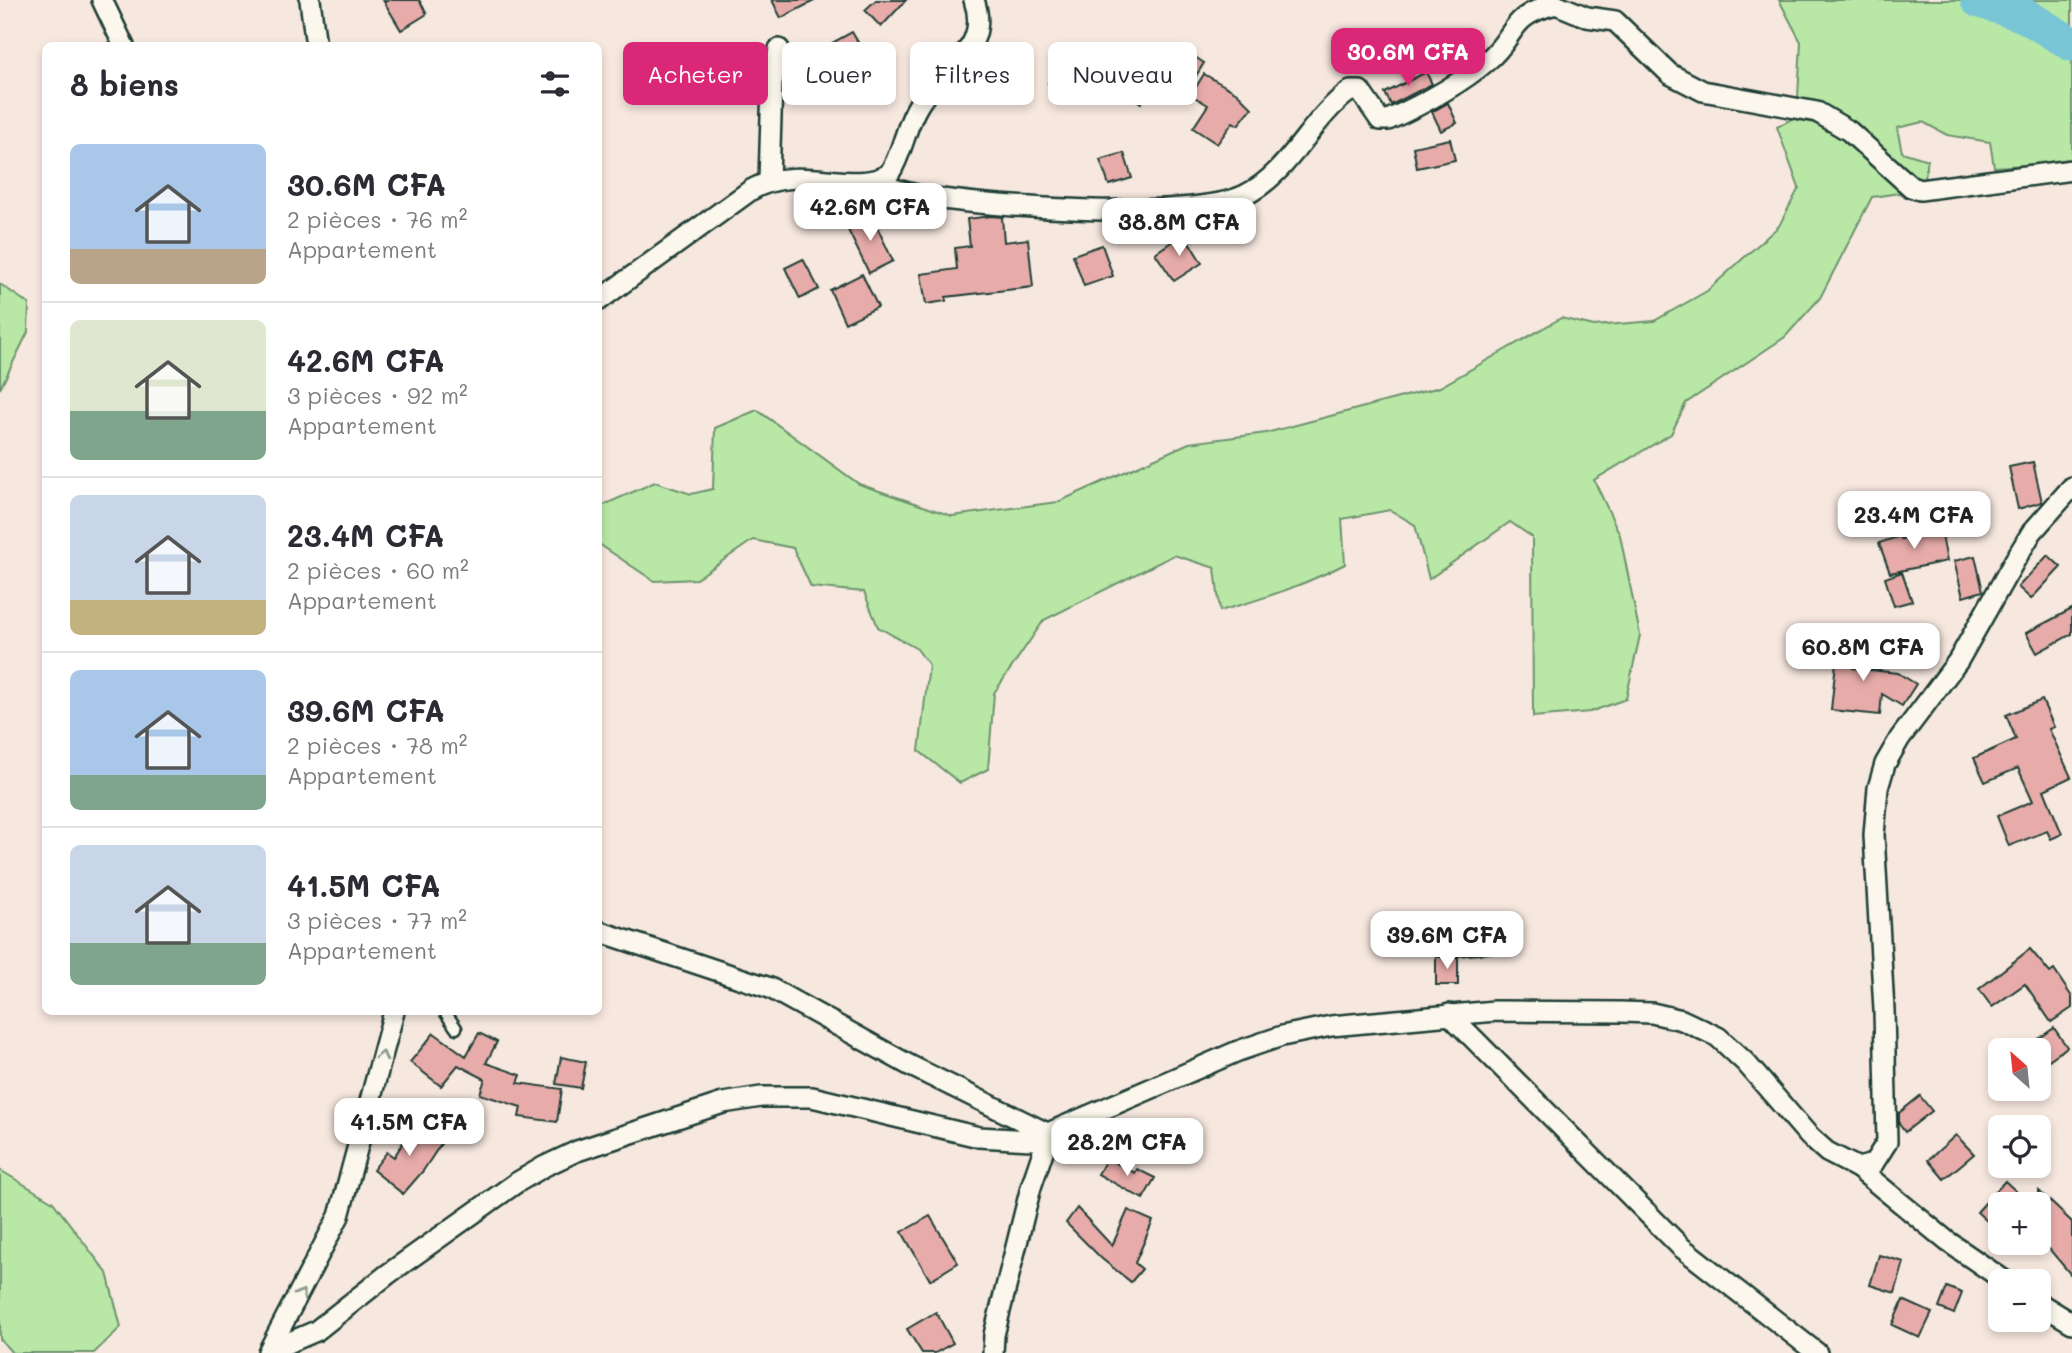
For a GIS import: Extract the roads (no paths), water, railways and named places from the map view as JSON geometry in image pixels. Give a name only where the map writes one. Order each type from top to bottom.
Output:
[{"type":"street","points":[[102,0],[122,42]]},
{"type":"street","points":[[310,0],[315,42]]},
{"type":"street","points":[[871,182],[889,174],[919,103],[960,60],[976,37],[979,26],[974,0]]},
{"type":"street","points":[[602,298],[751,190],[769,180],[787,177],[871,182],[916,195],[1068,209],[1177,208],[1219,204],[1245,195],[1267,180],[1350,91],[1360,91],[1374,115],[1380,120],[1388,120],[1472,73],[1489,60],[1525,14],[1550,2],[1587,17],[1615,21],[1670,74],[1703,91],[1817,112],[1849,131],[1911,187],[1920,190],[2072,170]]},
{"type":"street","points":[[769,180],[772,84],[779,48]]},
{"type":"street","points":[[1858,1168],[1873,1164],[1887,1142],[1884,1010],[1874,835],[1874,811],[1885,764],[1900,738],[1958,661],[2032,532],[2072,487]]},
{"type":"street","points":[[602,931],[770,988],[909,1065],[1049,1134]]},
{"type":"street","points":[[268,1352],[316,1331],[388,1274],[516,1182],[545,1166],[577,1151],[723,1103],[761,1097],[812,1097],[998,1140],[1032,1140],[1213,1061],[1282,1036],[1331,1026],[1496,1011],[1652,1013],[1699,1026],[1718,1037],[1746,1063],[1827,1152],[1858,1168],[1947,1241],[1988,1269]]},
{"type":"street","points":[[1448,1014],[1681,1247],[1817,1353]]},
{"type":"street","points":[[268,1352],[339,1216],[393,1015]]},
{"type":"street","points":[[993,1353],[994,1335],[1031,1187],[1049,1134]]},
{"type":"street","points":[[2051,1310],[2072,1322]]},
{"type":"lane","points":[[447,1015],[456,1028]]},
{"type":"waterway","points":[[1978,0],[2024,15],[2072,44]]}]
